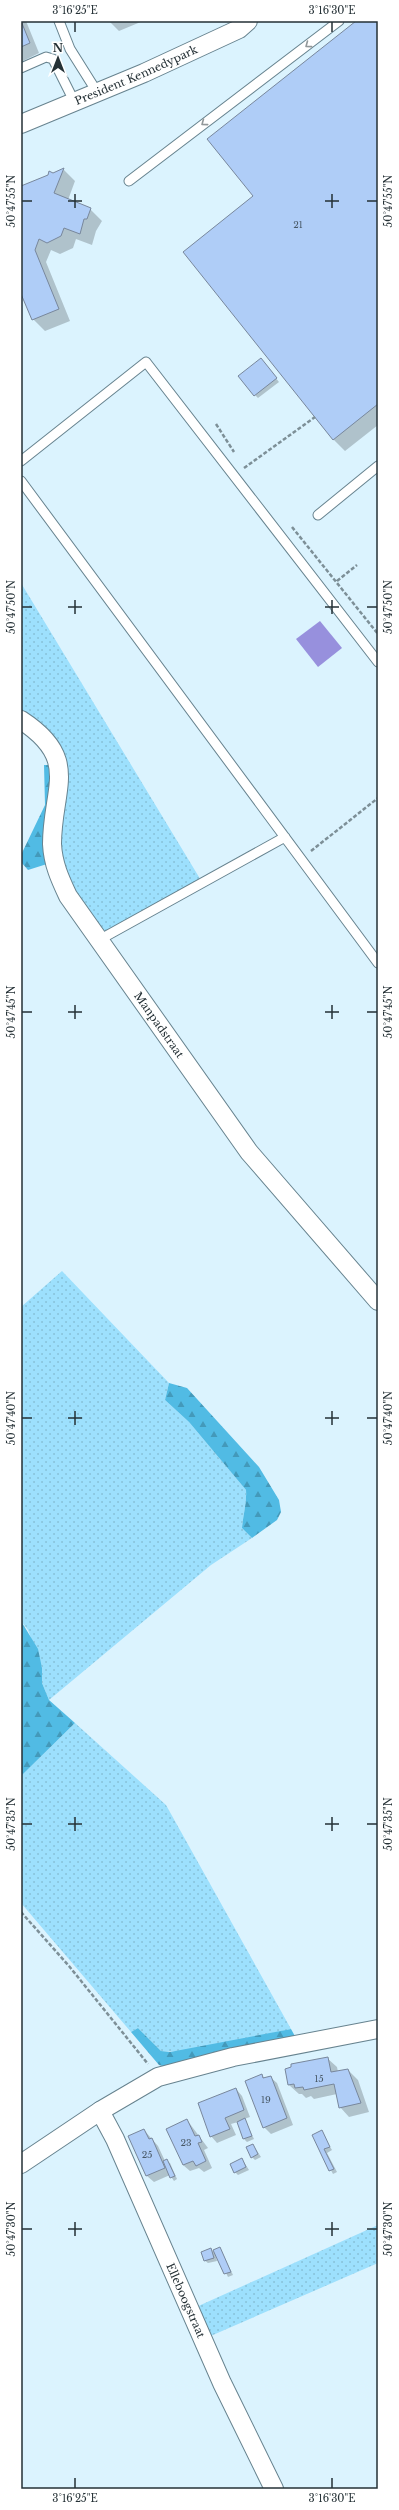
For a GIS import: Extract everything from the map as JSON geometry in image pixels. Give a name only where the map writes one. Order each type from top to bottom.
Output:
[{"type":"street","name":"President Kennedypark","points":[[21,124],[239,29],[248,21]]},
{"type":"street","name":"Manpadstraat","points":[[21,720],[46,739],[58,766],[59,792],[52,844],[55,869],[68,896],[250,1152],[378,1301]]},
{"type":"street","points":[[21,2164],[100,2111],[158,2077],[233,2057],[378,2029]]},
{"type":"street","name":"Elleboogstraat","points":[[100,2111],[115,2139],[222,2383],[274,2489]]},
{"type":"lane","points":[[59,21],[70,49],[97,92]]},
{"type":"lane","points":[[129,181],[339,21]]},
{"type":"lane","points":[[21,68],[46,57],[54,58],[74,101]]},
{"type":"lane","points":[[21,461],[146,362],[378,662]]},
{"type":"lane","points":[[318,515],[378,466]]},
{"type":"lane","points":[[21,481],[378,963]]},
{"type":"lane","points":[[99,940],[285,837]]},
{"type":"path","points":[[244,468],[315,418]]},
{"type":"path","points":[[216,424],[236,455]]},
{"type":"path","points":[[240,462],[249,474]]},
{"type":"path","points":[[288,522],[337,581],[378,634]]},
{"type":"path","points":[[337,581],[357,565]]},
{"type":"path","points":[[301,859],[378,798]]},
{"type":"path","points":[[21,1912],[69,1966],[158,2077]]},
{"type":"shaded area","points":[[21,583],[202,882],[105,938],[75,896],[60,865],[64,773],[21,715]]},
{"type":"shaded area","points":[[320,621],[342,648],[318,667],[296,639]]},
{"type":"shaded area","points":[[62,1271],[169,1383],[165,1400],[189,1422],[246,1490],[242,1528],[252,1538],[211,1565],[49,1700],[42,1683],[42,1668],[28,1630],[21,1621],[21,1307]]},
{"type":"shaded area","points":[[75,1723],[166,1805],[291,2029],[207,2048],[161,2051],[138,2028],[131,2032],[21,1903],[21,1776]]},
{"type":"shaded area","points":[[378,2225],[378,2263],[206,2338],[194,2308]]},
{"type":"green space","points":[[44,765],[50,765],[47,864],[28,870],[21,862],[21,855],[45,805]]},
{"type":"green space","points":[[169,1383],[187,1388],[259,1467],[279,1500],[281,1512],[277,1520],[252,1538],[242,1528],[246,1490],[189,1422],[165,1400]]},
{"type":"green space","points":[[21,1621],[38,1649],[42,1668],[42,1683],[49,1700],[75,1723],[21,1776]]},
{"type":"green space","points":[[138,2028],[161,2051],[170,2052],[291,2029],[296,2038],[170,2068],[159,2065],[131,2032]]},
{"type":"building","points":[[21,21],[30,43],[21,47]]},
{"type":"building","points":[[356,21],[378,21],[378,404],[333,440],[183,252],[253,196],[207,139]]},
{"type":"building","points":[[64,168],[54,193],[91,208],[87,219],[84,219],[80,234],[64,228],[61,236],[47,243],[39,239],[35,250],[59,309],[32,320],[21,294],[21,186],[48,175],[49,171],[53,173]]},
{"type":"building","points":[[261,358],[277,378],[254,396],[238,376]]},
{"type":"building","points":[[328,2057],[331,2072],[348,2069],[361,2103],[339,2108],[334,2084],[304,2090],[303,2087],[295,2088],[294,2084],[288,2085],[285,2069],[291,2067],[291,2064]]},
{"type":"building","points":[[262,2074],[263,2078],[271,2076],[287,2118],[263,2128],[245,2081]]},
{"type":"building","points":[[236,2088],[244,2110],[225,2118],[230,2129],[210,2137],[198,2103]]},
{"type":"building","points":[[245,2118],[252,2136],[243,2139],[237,2122]]},
{"type":"building","points":[[187,2119],[195,2136],[199,2135],[202,2142],[198,2143],[206,2161],[196,2166],[193,2161],[183,2165],[166,2129]]},
{"type":"building","points":[[144,2129],[149,2139],[152,2138],[165,2168],[146,2176],[128,2136]]},
{"type":"building","points":[[322,2130],[330,2147],[324,2149],[334,2169],[329,2171],[312,2135]]},
{"type":"building","points":[[253,2144],[258,2154],[251,2158],[246,2147]]},
{"type":"building","points":[[242,2158],[246,2167],[234,2173],[230,2164]]},
{"type":"building","points":[[167,2159],[175,2176],[170,2178],[163,2161]]},
{"type":"building","points":[[220,2247],[231,2272],[224,2274],[213,2250]]},
{"type":"building","points":[[211,2248],[214,2258],[204,2261],[201,2252]]}]
